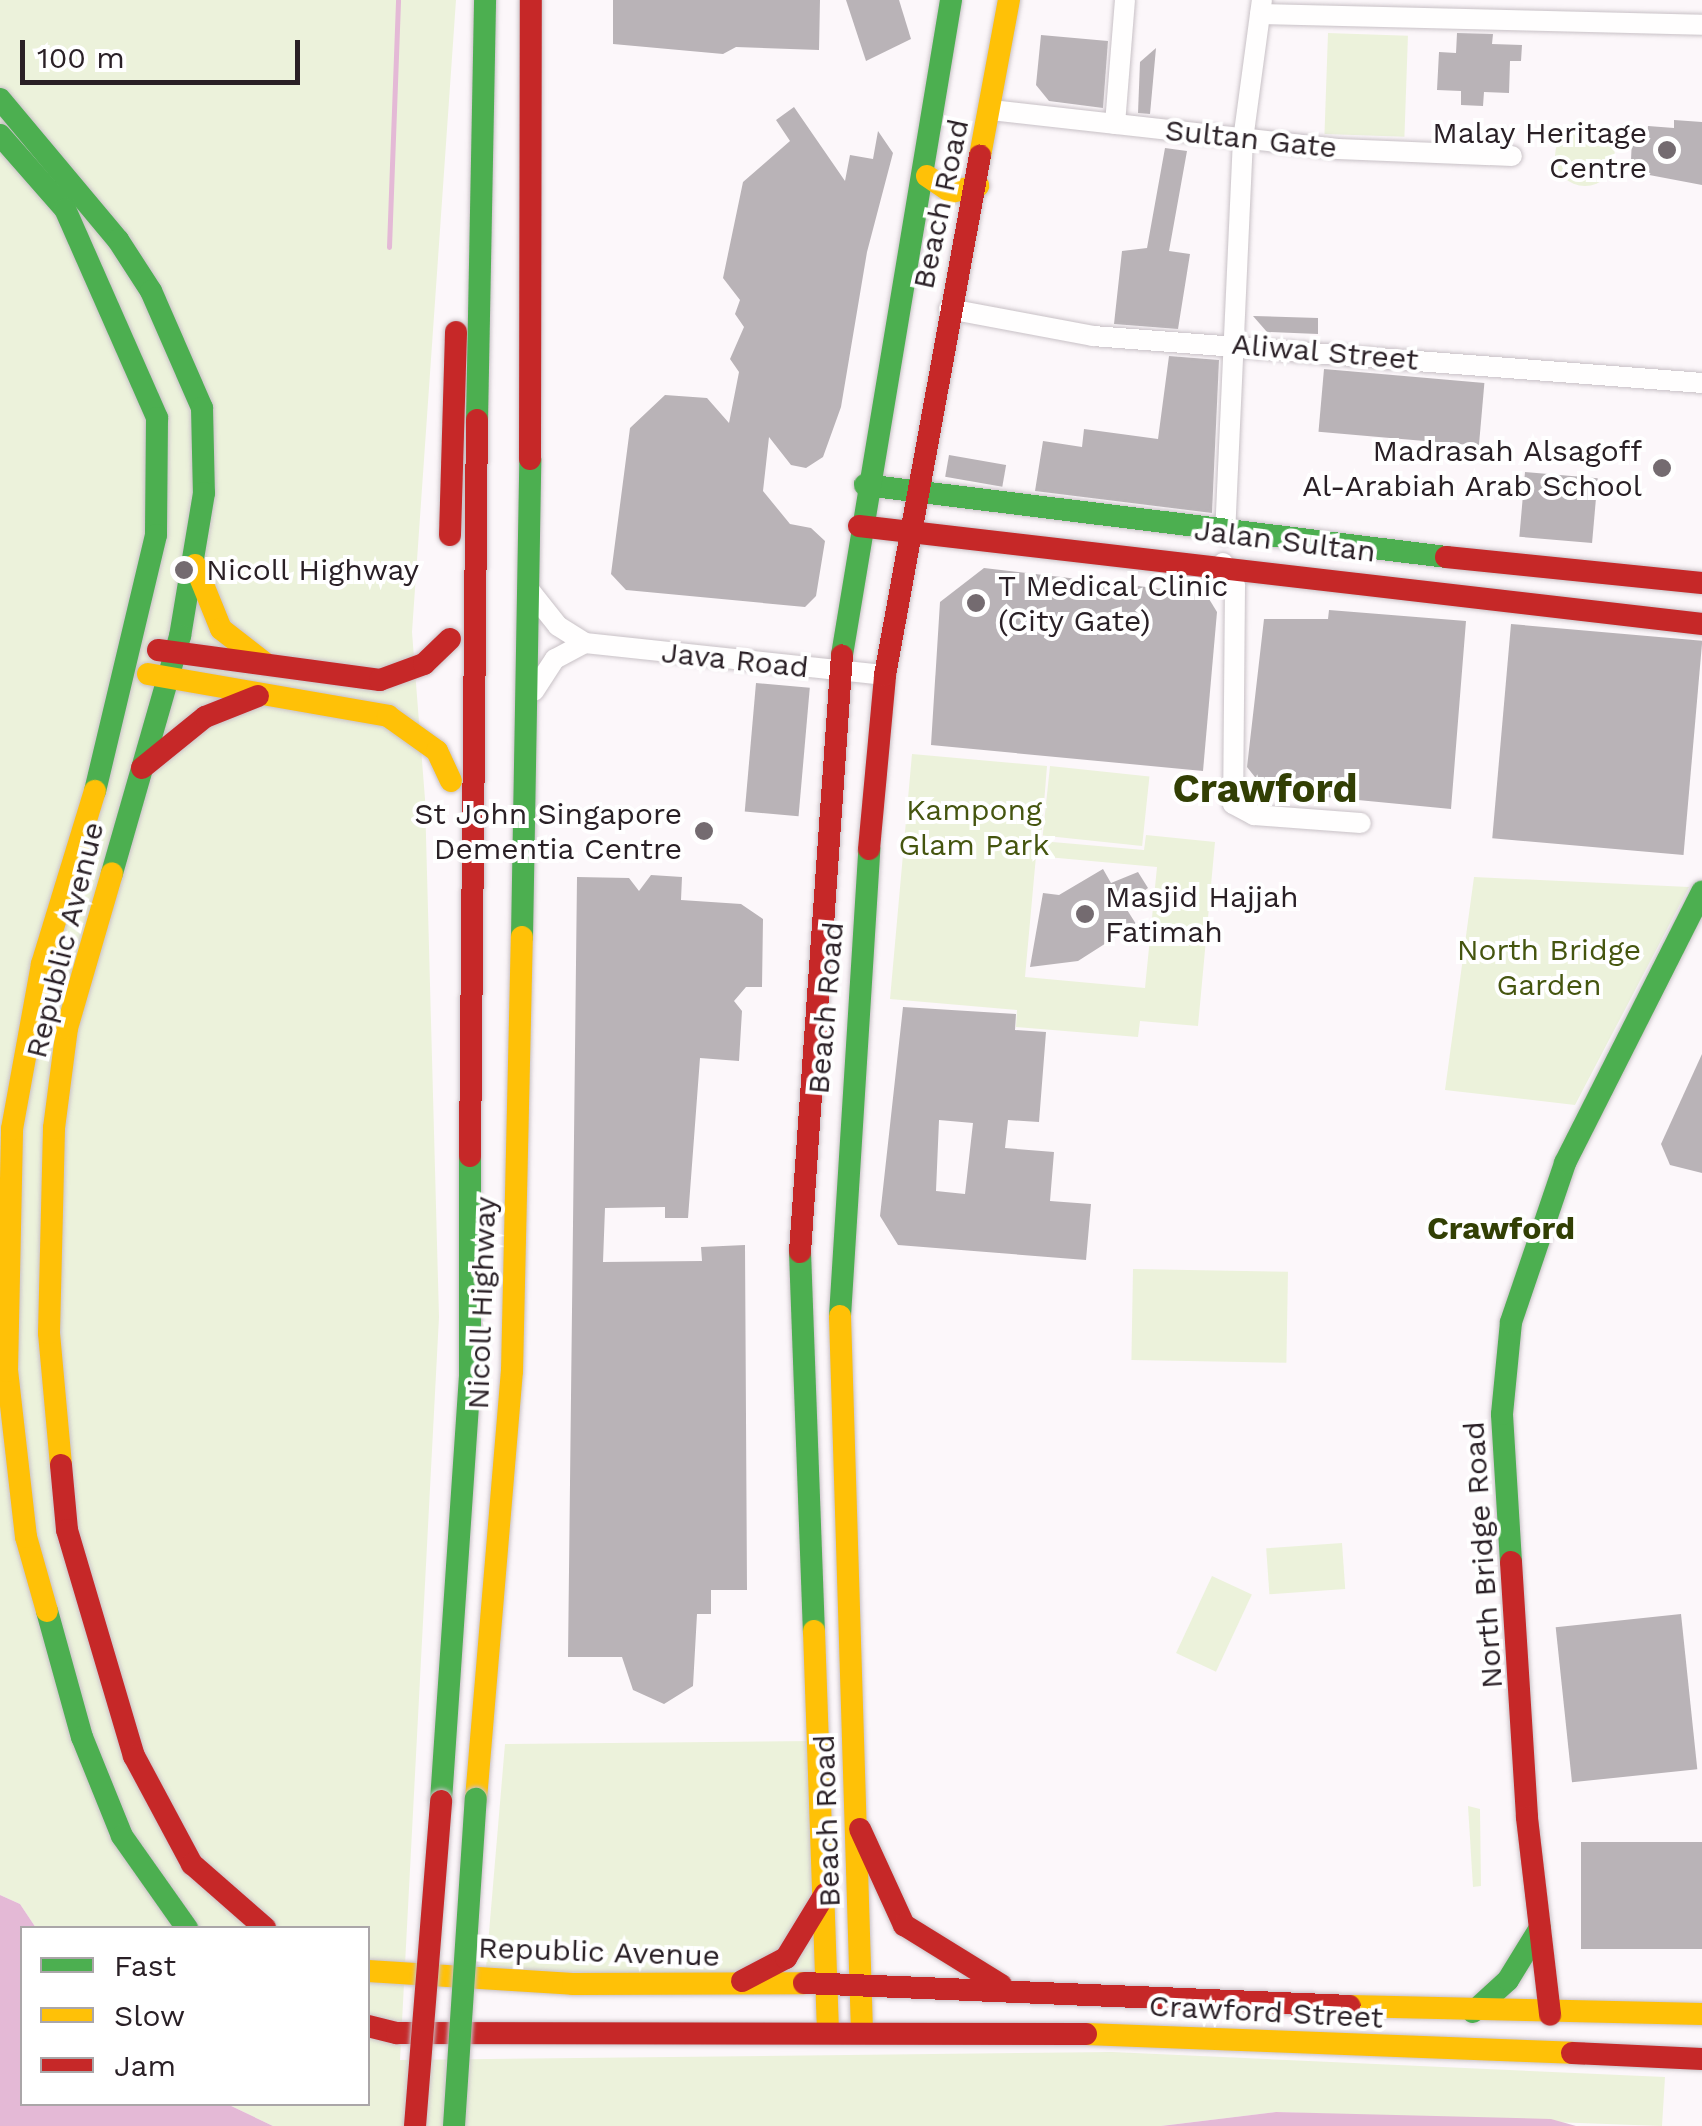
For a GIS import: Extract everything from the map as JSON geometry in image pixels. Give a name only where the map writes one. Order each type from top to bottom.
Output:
[{"type":"main road","name":"Nicoll Highway","points":[[416,2126],[470,1378],[475,1036],[471,701],[485,0]]},
{"type":"main road","name":"Nicoll Highway","points":[[454,2126],[476,1799],[512,1371],[530,590],[531,0]]},
{"type":"main road","name":"Beach Road","points":[[828,2033],[800,1239],[839,670],[865,485],[927,176],[952,0]]},
{"type":"main road","name":"Beach Road","points":[[862,2033],[860,1828],[838,1268],[885,675],[915,492],[978,186],[1009,0]]},
{"type":"main road","name":"Republic Avenue","points":[[0,99],[118,240],[150,291],[202,408],[204,493],[195,564],[168,678],[68,1028],[54,1128],[49,1333],[67,1530],[159,1815],[192,1864],[264,1926]]},
{"type":"main road","name":"Republic Avenue","points":[[0,136],[81,237],[157,418],[156,535],[126,670],[42,964],[12,1128],[7,1371],[26,1537],[82,1736],[122,1836],[186,1926]]},
{"type":"main road","points":[[475,1036],[452,781],[451,396],[481,142]]},
{"type":"main road","points":[[927,176],[951,192],[978,186]]},
{"type":"main road","name":"Jalan Sultan","points":[[865,485],[1250,537],[1702,583]]},
{"type":"main road","name":"Jalan Sultan","points":[[859,526],[1235,564],[1702,624]]},
{"type":"main road","points":[[195,564],[221,630],[275,669]]},
{"type":"main road","points":[[131,646],[275,669],[380,680],[424,664],[450,639]]},
{"type":"main road","points":[[126,670],[388,716],[436,751],[452,781]]},
{"type":"main road","points":[[142,768],[205,717],[266,693]]},
{"type":"main road","points":[[834,739],[854,729],[879,745]]},
{"type":"main road","name":"North Bridge Road","points":[[1550,2015],[1540,1928],[1502,1414],[1511,1322],[1565,1162],[1702,892]]},
{"type":"main road","points":[[860,1828],[904,1925],[1013,1991]]},
{"type":"main road","points":[[822,1860],[842,1866],[860,1854]]},
{"type":"main road","points":[[730,1986],[786,1958],[825,1894]]},
{"type":"main road","points":[[1473,2012],[1508,1980],[1540,1928]]},
{"type":"main road","name":"Republic Avenue","points":[[370,1971],[730,1986],[828,1985]]},
{"type":"main road","name":"Crawford Street","points":[[828,1985],[862,1983],[1550,2015],[1702,2014]]},
{"type":"main road","points":[[1550,2015],[1564,2040],[1702,2045]]},
{"type":"main road","points":[[370,2026],[397,2033],[828,2033]]},
{"type":"main road","name":"Crawford Street","points":[[828,2033],[1111,2034],[1702,2059]]},
{"type":"street","points":[[1115,124],[1126,0]]},
{"type":"street","points":[[1616,0],[1616,22]]},
{"type":"street","points":[[1225,534],[1238,344],[1243,140],[1261,7],[1702,24]]},
{"type":"street","name":"Sultan Gate","points":[[991,110],[1243,140],[1512,156]]},
{"type":"street","name":"Aliwal Street","points":[[950,309],[1080,334],[1702,383]]},
{"type":"street","points":[[1250,537],[1235,564],[1234,804],[1254,814],[1361,823]]},
{"type":"street","points":[[528,712],[555,659],[585,642],[558,626],[530,590]]},
{"type":"street","name":"Java Road","points":[[585,642],[885,675]]},
{"type":"green space","points":[[0,0],[456,0],[412,632],[425,799],[439,1317],[400,2060],[1112,2052],[1665,2077],[1662,2126],[1276,2112],[1161,2126],[273,2126],[231,2106],[370,2106],[370,1926],[35,1926],[20,1904],[0,1895]]},
{"type":"green space","points":[[1328,33],[1408,36],[1404,137],[1324,134]]},
{"type":"green space","points":[[1585,126],[1607,134],[1615,156],[1607,178],[1585,186],[1563,178],[1555,156],[1563,134]]},
{"type":"green space","name":"Kampong Glam Park","points":[[912,754],[1047,766],[1041,841],[1144,850],[1146,835],[1215,842],[1198,1026],[1140,1021],[1138,1037],[1016,1027],[1017,1010],[890,999]],"holes":[[[1036,856],[1157,867],[1145,988],[1025,977]]]},
{"type":"green space","points":[[1050,766],[1149,776],[1142,846],[1043,836]]},
{"type":"green space","name":"North Bridge Garden","points":[[1474,877],[1689,887],[1575,1105],[1445,1090]]},
{"type":"green space","points":[[1133,1269],[1288,1272],[1286,1363],[1131,1360]]},
{"type":"green space","points":[[1342,1543],[1345,1589],[1269,1594],[1266,1548]]},
{"type":"green space","points":[[1212,1576],[1252,1595],[1216,1672],[1176,1653]]},
{"type":"green space","points":[[816,1741],[829,1985],[486,1968],[505,1744]]},
{"type":"green space","points":[[1468,1806],[1480,1809],[1481,1886],[1473,1887]]},
{"type":"shaded area","points":[[0,1895],[20,1904],[35,1926],[20,1926],[20,2106],[231,2106],[273,2126],[0,2126]]},
{"type":"shaded area","points":[[1276,2112],[1551,2119],[1576,2126],[1161,2126]]},
{"type":"building","points":[[613,0],[820,0],[819,50],[736,47],[723,54],[613,44]]},
{"type":"building","points":[[846,0],[899,0],[911,39],[866,61]]},
{"type":"building","points":[[1457,33],[1493,34],[1492,44],[1522,45],[1521,61],[1510,61],[1509,93],[1484,92],[1483,106],[1461,105],[1461,91],[1437,90],[1439,52],[1456,53]]},
{"type":"building","points":[[1041,35],[1108,41],[1103,108],[1049,101],[1036,85]]},
{"type":"building","points":[[1156,48],[1150,114],[1138,113],[1140,62]]},
{"type":"building","points":[[794,107],[845,181],[850,155],[873,159],[878,131],[893,153],[867,252],[841,407],[823,457],[806,468],[791,465],[769,437],[763,491],[790,524],[811,528],[825,541],[816,596],[805,607],[626,590],[611,574],[630,428],[665,395],[707,398],[729,423],[739,372],[730,359],[744,327],[735,314],[740,300],[723,278],[743,182],[790,141],[776,120]]},
{"type":"building","name":"Malay Heritage Centre","points":[[1674,120],[1702,122],[1702,185],[1644,174],[1645,161],[1631,160],[1632,138],[1647,140],[1648,126],[1674,128]]},
{"type":"building","points":[[1165,148],[1187,151],[1169,251],[1190,254],[1178,329],[1114,324],[1122,251],[1147,248]]},
{"type":"building","points":[[1253,316],[1318,318],[1318,334],[1267,332]]},
{"type":"building","points":[[1169,356],[1219,360],[1212,513],[1035,491],[1043,441],[1082,447],[1084,429],[1158,439]]},
{"type":"building","points":[[1324,369],[1484,383],[1479,446],[1319,432]]},
{"type":"building","points":[[949,455],[1006,465],[1002,487],[945,477]]},
{"type":"building","points":[[1525,472],[1598,478],[1592,543],[1519,537]]},
{"type":"building","points":[[984,568],[1206,594],[1217,612],[1203,771],[931,745],[940,602]]},
{"type":"building","points":[[1329,610],[1466,621],[1451,809],[1266,791],[1247,767],[1264,619],[1328,619]]},
{"type":"building","points":[[1511,624],[1702,641],[1684,855],[1492,838]]},
{"type":"building","points":[[756,683],[810,688],[799,816],[745,812]]},
{"type":"building","name":"Masjid Hajjah Fatimah","points":[[1103,869],[1111,883],[1138,872],[1148,888],[1124,905],[1136,924],[1078,961],[1030,967],[1043,893],[1059,895]]},
{"type":"building","points":[[651,875],[682,877],[681,900],[741,904],[763,919],[762,987],[746,987],[734,1001],[742,1011],[739,1061],[700,1058],[688,1218],[665,1218],[665,1207],[605,1208],[603,1262],[702,1261],[701,1247],[745,1245],[747,1590],[711,1590],[711,1614],[697,1614],[693,1686],[664,1704],[633,1690],[622,1657],[568,1657],[577,877],[629,878],[639,891]]},
{"type":"building","points":[[903,1007],[1016,1014],[1015,1030],[1046,1032],[1039,1122],[1008,1120],[1005,1148],[1054,1152],[1050,1201],[1091,1204],[1086,1260],[898,1245],[880,1216]],"holes":[[[939,1120],[973,1123],[965,1194],[936,1191]]]},
{"type":"building","points":[[1702,1054],[1702,1173],[1670,1165],[1661,1144]]},
{"type":"building","points":[[1681,1614],[1697,1769],[1572,1782],[1556,1627]]},
{"type":"building","points":[[1581,1842],[1702,1842],[1702,1949],[1581,1949]]},
{"type":"waterway","points":[[389,247],[398,0]]},
{"type":"traffic: fast","points":[[477,420],[485,0]]},
{"type":"traffic: fast","points":[[842,655],[951,0]]},
{"type":"traffic: fast","points":[[0,99],[118,240],[151,291],[202,408],[204,493],[180,636],[112,873]]},
{"type":"traffic: fast","points":[[0,135],[65,209],[157,418],[156,535],[95,791]]},
{"type":"traffic: fast","points":[[522,937],[530,459]]},
{"type":"traffic: fast","points":[[865,485],[1446,557]]},
{"type":"traffic: fast","points":[[840,1316],[869,849]]},
{"type":"traffic: fast","points":[[1511,1562],[1502,1414],[1511,1322],[1565,1163],[1702,892]]},
{"type":"traffic: fast","points":[[441,1801],[470,1377],[470,1156]]},
{"type":"traffic: fast","points":[[800,1252],[814,1631]]},
{"type":"traffic: fast","points":[[47,1611],[82,1737],[122,1836],[186,1926]]},
{"type":"traffic: fast","points":[[454,2126],[476,1799]]},
{"type":"traffic: fast","points":[[1473,2012],[1508,1980],[1540,1928]]},
{"type":"traffic: slow","points":[[980,156],[1009,0]]},
{"type":"traffic: slow","points":[[927,176],[951,192],[978,186]]},
{"type":"traffic: slow","points":[[195,565],[221,629],[266,664]]},
{"type":"traffic: slow","points":[[148,674],[388,716],[437,751],[451,781]]},
{"type":"traffic: slow","points":[[47,1611],[26,1537],[7,1371],[12,1129],[42,964],[95,791]]},
{"type":"traffic: slow","points":[[61,1465],[49,1333],[54,1128],[67,1028],[112,873]]},
{"type":"traffic: slow","points":[[476,1799],[512,1371],[522,937]]},
{"type":"traffic: slow","points":[[840,1316],[862,2033]]},
{"type":"traffic: slow","points":[[814,1631],[828,2033]]},
{"type":"traffic: slow","points":[[370,1971],[573,1984],[804,1983]]},
{"type":"traffic: slow","points":[[1350,2006],[1702,2014]]},
{"type":"traffic: slow","points":[[1086,2034],[1572,2053]]},
{"type":"traffic: jam","points":[[530,459],[531,0]]},
{"type":"traffic: jam","points":[[869,849],[885,675],[980,156]]},
{"type":"traffic: jam","points":[[450,535],[456,332]]},
{"type":"traffic: jam","points":[[470,1156],[477,420]]},
{"type":"traffic: jam","points":[[859,526],[1702,624]]},
{"type":"traffic: jam","points":[[1446,557],[1702,583]]},
{"type":"traffic: jam","points":[[158,650],[380,680],[424,664],[450,639]]},
{"type":"traffic: jam","points":[[800,1252],[842,655]]},
{"type":"traffic: jam","points":[[142,768],[205,717],[258,696]]},
{"type":"traffic: jam","points":[[61,1465],[67,1530],[134,1756],[192,1864],[263,1926]]},
{"type":"traffic: jam","points":[[1511,1562],[1527,1818],[1550,2015]]},
{"type":"traffic: jam","points":[[415,2126],[441,1801]]},
{"type":"traffic: jam","points":[[860,1829],[904,1925],[1001,1985]]},
{"type":"traffic: jam","points":[[742,1981],[786,1958],[825,1894]]},
{"type":"traffic: jam","points":[[804,1983],[1350,2006]]},
{"type":"traffic: jam","points":[[370,2026],[397,2033],[1086,2034]]},
{"type":"traffic: jam","points":[[1572,2053],[1702,2059]]},
{"type":"place","name":"Malay Heritage Centre","points":[[1667,150]]},
{"type":"place","name":"Madrasah Alsagoff Al-Arabiah Arab School","points":[[1662,468]]},
{"type":"place","name":"Nicoll Highway","points":[[184,570]]},
{"type":"place","name":"T Medical Clinic (City Gate)","points":[[976,603]]},
{"type":"place","name":"St John Singapore Dementia Centre","points":[[704,831]]},
{"type":"place","name":"Masjid Hajjah Fatimah","points":[[1085,914]]},
{"type":"district","name":"Crawford","points":[[1265,789]]},
{"type":"district","name":"Crawford","points":[[1501,1228]]}]
